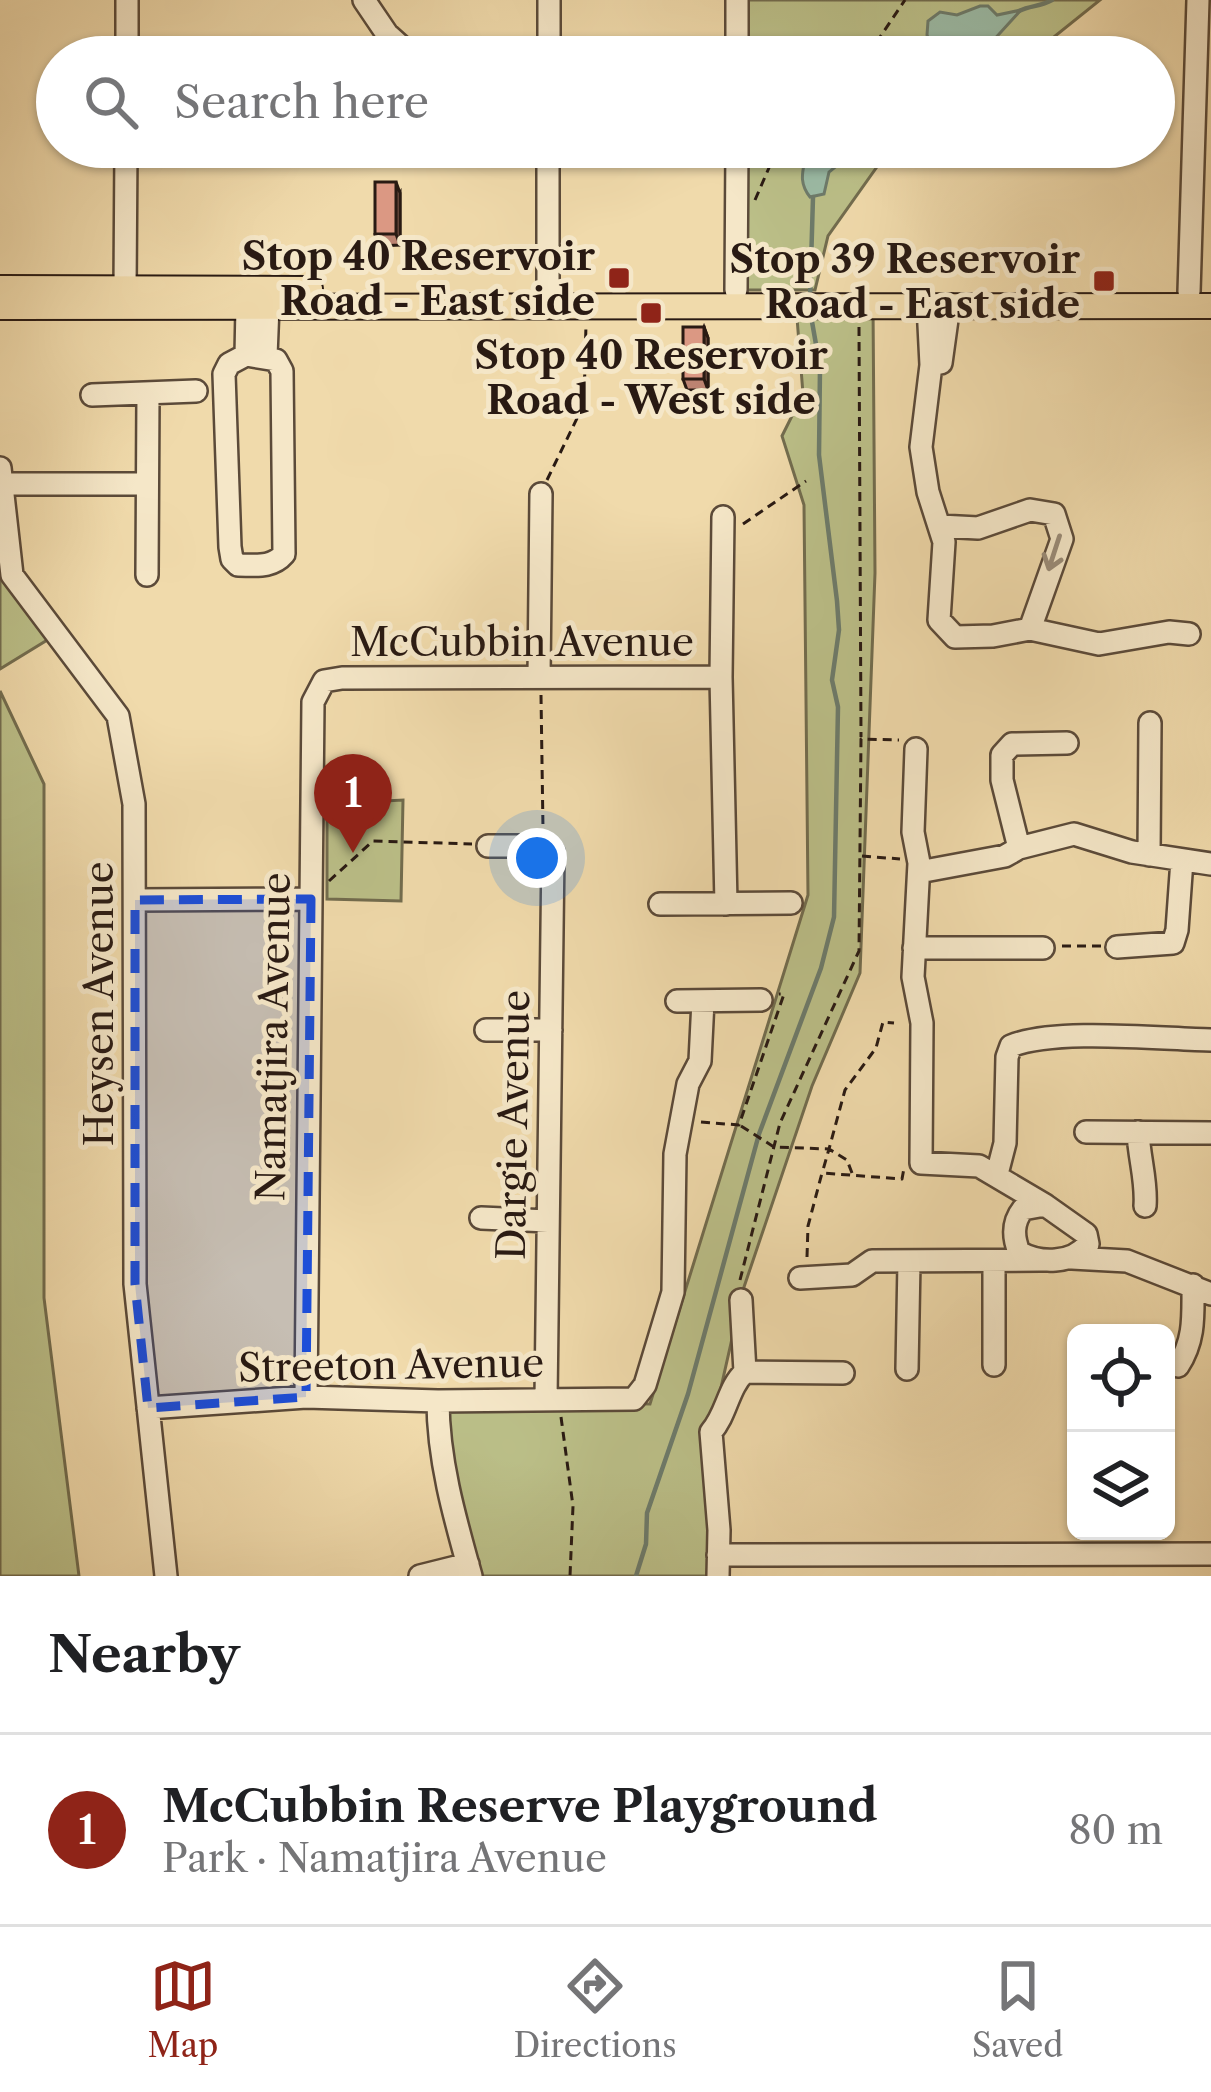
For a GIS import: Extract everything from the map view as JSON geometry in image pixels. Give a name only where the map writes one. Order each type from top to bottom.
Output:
[{"type":"main road","points":[[0,288],[257,307],[548,297],[586,304],[736,297]]},
{"type":"main road","points":[[0,308],[125,298],[736,297],[939,305],[1200,299]]},
{"type":"main road","points":[[843,300],[1200,299]]},
{"type":"street","points":[[127,0],[127,36]]},
{"type":"street","points":[[364,0],[389,36]]},
{"type":"street","points":[[549,0],[549,36]]},
{"type":"street","points":[[737,0],[737,36]]},
{"type":"street","points":[[1198,0],[1200,299]]},
{"type":"street","points":[[125,298],[126,168]]},
{"type":"street","points":[[548,168],[548,297]]},
{"type":"street","points":[[736,297],[737,168]]},
{"type":"street","points":[[939,305],[943,358],[928,390],[921,425],[923,472],[945,558],[939,620],[947,634],[965,638],[1030,629],[1100,644],[1169,632],[1189,634]]},
{"type":"street","points":[[256,355],[257,307]]},
{"type":"street","points":[[256,355],[276,360],[282,371],[284,554],[267,565],[238,565],[230,547],[224,374],[229,364],[256,355]]},
{"type":"street","points":[[92,395],[196,391]]},
{"type":"street","points":[[147,574],[148,394]]},
{"type":"street","points":[[1,476],[147,484]]},
{"type":"street","name":"Heysen Avenue","points":[[1,476],[12,574],[118,716],[134,804],[135,1284],[166,1576]]},
{"type":"street","points":[[539,677],[541,494]]},
{"type":"street","points":[[940,526],[978,528],[1030,510],[1054,514],[1062,539],[1030,629]]},
{"type":"street","points":[[723,524],[726,904]]},
{"type":"street","name":"McCubbin Avenue","points":[[324,681],[721,677]]},
{"type":"street","name":"Namatjira Avenue","points":[[306,1396],[313,702],[324,681]]},
{"type":"street","points":[[1149,855],[1150,723]]},
{"type":"street","points":[[1019,848],[1003,788],[1001,755],[1012,744],[1067,743]]},
{"type":"street","points":[[916,749],[913,976],[922,1023],[921,1163],[979,1166],[1127,1261],[1202,1290],[1189,1349],[1178,1366]]},
{"type":"street","points":[[918,867],[1005,856],[1074,834],[1149,855],[1211,864]]},
{"type":"street","points":[[488,846],[546,850]]},
{"type":"street","name":"Dargie Avenue","points":[[546,850],[553,1399]]},
{"type":"street","points":[[1117,946],[1173,943],[1182,860]]},
{"type":"street","points":[[135,900],[310,899]]},
{"type":"street","points":[[660,904],[791,903]]},
{"type":"street","points":[[914,948],[1043,949]]},
{"type":"street","points":[[682,1118],[688,1084],[700,1061],[703,1000]]},
{"type":"street","points":[[677,1001],[761,1000]]},
{"type":"street","points":[[486,1030],[550,1030]]},
{"type":"street","points":[[1041,1260],[1025,1257],[1015,1229],[1016,1201],[1002,1178],[1011,1046],[1078,1038],[1211,1040]]},
{"type":"street","name":"Streeton Avenue","points":[[148,1408],[306,1396],[634,1400],[645,1385],[674,1292],[674,1178],[682,1118]]},
{"type":"street","points":[[1086,1132],[1211,1133]]},
{"type":"street","points":[[1138,1132],[1145,1206]]},
{"type":"street","points":[[994,1262],[1007,1257],[1023,1209],[1045,1205]]},
{"type":"street","points":[[481,1218],[548,1221]]},
{"type":"street","points":[[1065,1259],[1084,1250],[1086,1234]]},
{"type":"street","points":[[803,1268],[852,1275],[872,1261],[1127,1261]]},
{"type":"street","points":[[907,1369],[909,1262]]},
{"type":"street","points":[[994,1262],[994,1364]]},
{"type":"street","points":[[742,1300],[745,1372],[734,1384],[724,1418],[711,1432],[718,1565],[993,1565],[1095,1542],[1211,1554]]},
{"type":"street","points":[[745,1372],[844,1373]]},
{"type":"street","points":[[420,1576],[469,1570],[442,1451],[438,1401]]},
{"type":"path","points":[[881,36],[905,0]]},
{"type":"path","points":[[742,1300],[740,1271],[780,1123],[859,951],[861,739],[843,300]]},
{"type":"path","points":[[541,494],[584,404],[586,304]]},
{"type":"path","points":[[723,524],[746,523],[806,481]]},
{"type":"path","points":[[539,677],[546,850]]},
{"type":"path","points":[[861,739],[904,738],[916,749]]},
{"type":"path","points":[[310,899],[373,841],[488,846]]},
{"type":"path","points":[[860,856],[918,867]]},
{"type":"path","points":[[1043,949],[1117,946]]},
{"type":"path","points":[[740,1125],[784,994],[761,1000]]},
{"type":"path","points":[[803,1268],[808,1226],[848,1084],[876,1048],[883,1022],[894,1023]]},
{"type":"path","points":[[682,1118],[740,1125],[774,1147],[829,1149],[847,1160],[852,1175]]},
{"type":"path","points":[[822,1173],[902,1179],[903,1168],[921,1163]]},
{"type":"path","points":[[553,1399],[573,1505],[570,1576]]},
{"type":"highlighted area","points":[[311,899],[306,1397],[148,1408],[135,1284],[135,900]]},
{"type":"green space","points":[[737,0],[1100,0],[1055,36],[737,36]]},
{"type":"green space","points":[[737,168],[876,168],[828,236],[815,290],[736,290]]},
{"type":"green space","points":[[796,305],[873,305],[875,573],[860,973],[812,1086],[743,1290],[711,1432],[713,1576],[475,1576],[438,1401],[650,1404],[808,895],[804,505],[782,436],[803,394]]},
{"type":"green space","points":[[0,468],[12,574],[57,634],[0,669]]},
{"type":"green space","points":[[0,691],[44,784],[44,1298],[79,1576],[0,1576]]},
{"type":"green space","points":[[403,800],[401,901],[327,899],[327,804]]},
{"type":"shaded area","points":[[980,6],[988,6],[997,15],[1021,10],[997,36],[927,36],[928,21],[940,12],[957,15]]},
{"type":"shaded area","points":[[803,168],[834,168],[824,194],[810,197]]},
{"type":"building","points":[[375,182],[396,182],[396,234],[375,234]]},
{"type":"building","points":[[683,327],[704,327],[704,379],[683,379]]},
{"type":"waterway","points":[[1019,11],[1052,0]]},
{"type":"waterway","points":[[810,299],[813,197]]},
{"type":"waterway","points":[[636,1576],[646,1544],[647,1513],[688,1394],[759,1134],[821,968],[834,917],[838,707],[832,680],[839,630],[819,455],[820,367],[811,316]]},
{"type":"place","name":"Stop 40 Reservoir Road - East side","points":[[619,278]]},
{"type":"place","name":"Stop 39 Reservoir Road - East side","points":[[1104,281]]},
{"type":"place","name":"Stop 40 Reservoir Road - West side","points":[[651,313]]},
{"type":"place","name":"McCubbin Reserve Playground","points":[[353,853]]}]
